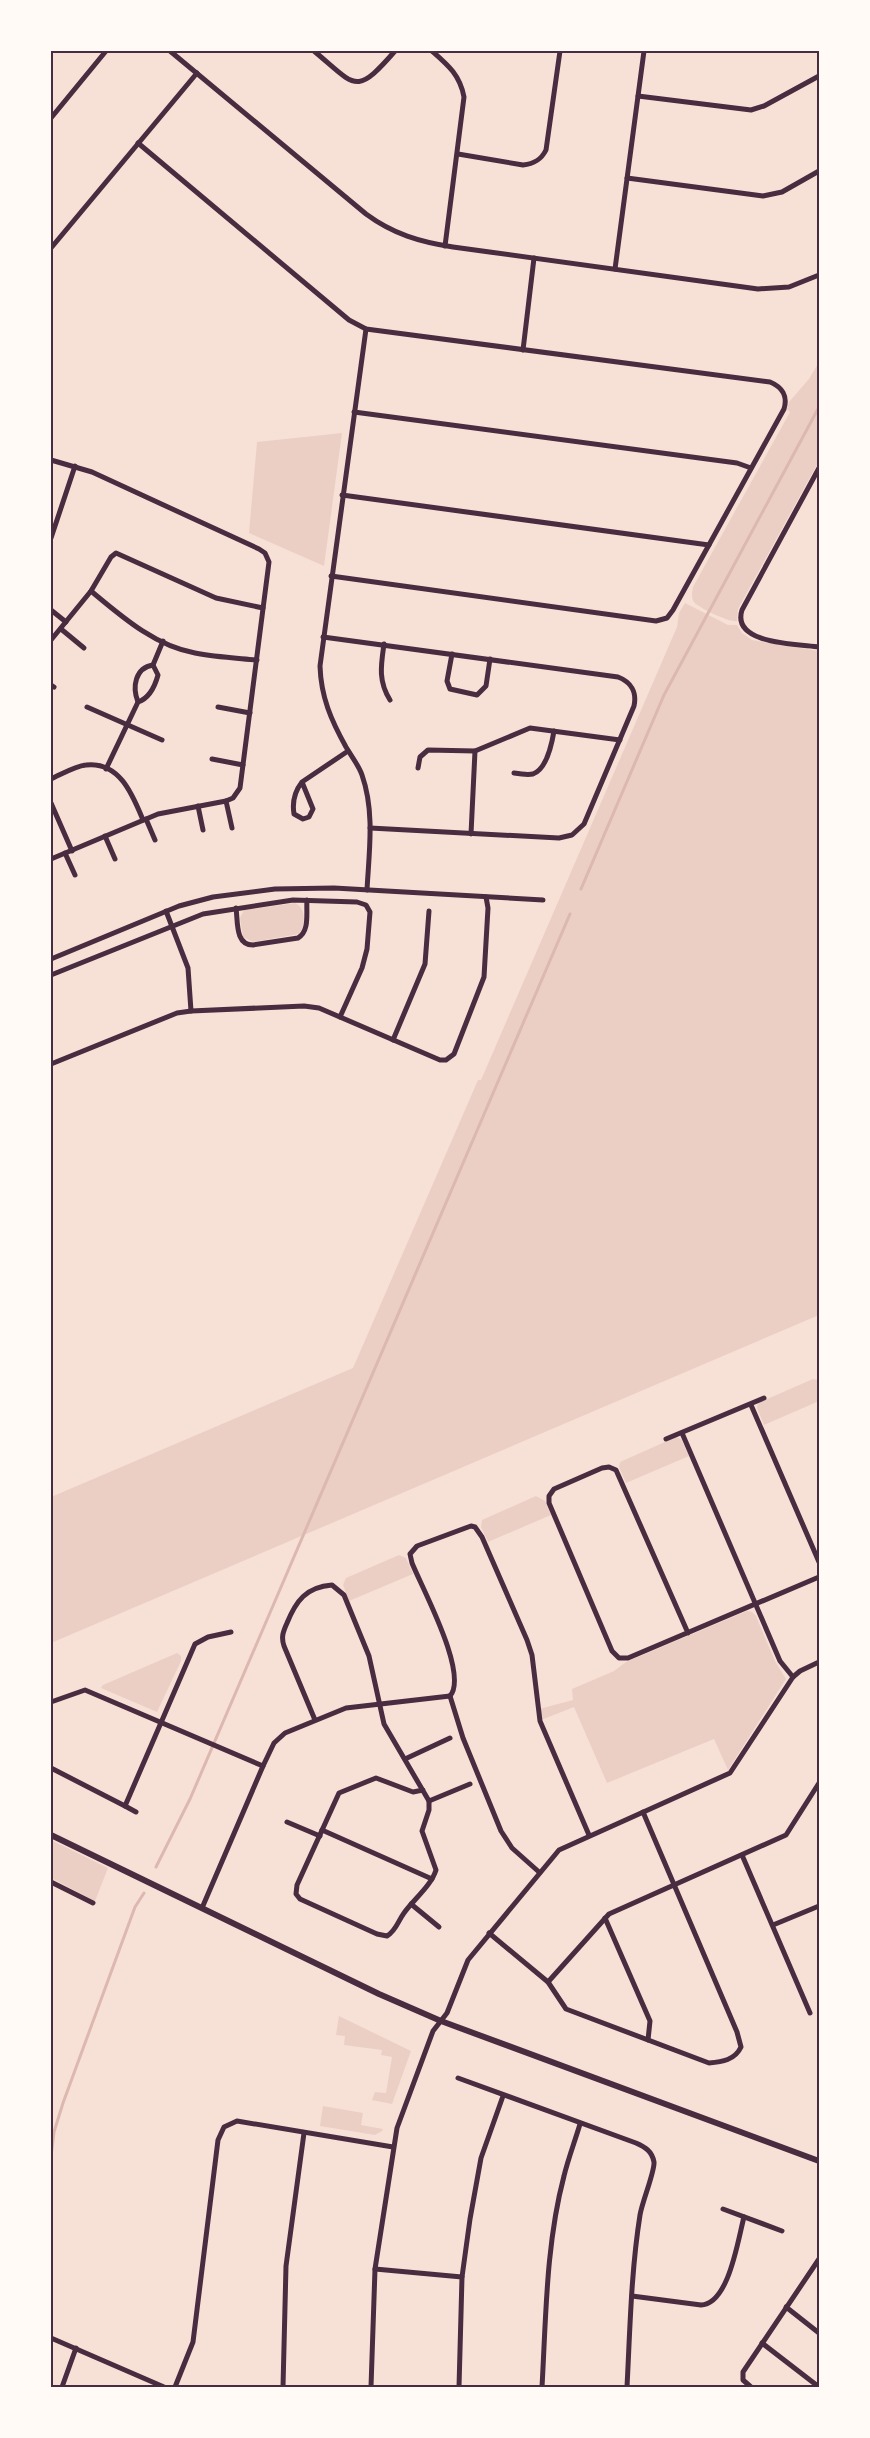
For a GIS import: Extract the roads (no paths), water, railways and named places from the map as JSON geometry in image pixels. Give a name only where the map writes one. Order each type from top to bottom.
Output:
[{"type":"street","points":[[51,118],[106,51]]},
{"type":"street","points":[[170,51],[379,224],[404,236],[445,246],[758,289],[789,287],[819,275]]},
{"type":"street","points":[[314,51],[349,80],[357,82],[371,78],[395,51]]},
{"type":"street","points":[[432,51],[452,68],[462,88],[464,106],[445,246]]},
{"type":"street","points":[[458,154],[523,165],[530,165],[542,157],[546,150],[560,51]]},
{"type":"street","points":[[615,269],[644,51]]},
{"type":"street","points":[[51,248],[197,73]]},
{"type":"street","points":[[638,96],[751,110],[764,106],[819,76]]},
{"type":"street","points":[[138,143],[336,309],[366,329],[770,382],[782,391],[786,400],[784,409],[667,618],[656,621],[331,576]]},
{"type":"street","points":[[627,178],[763,196],[782,192],[819,171]]},
{"type":"street","points":[[523,350],[534,258]]},
{"type":"street","points":[[366,329],[323,637],[320,685],[332,723],[362,773],[366,790],[370,828],[367,890]]},
{"type":"street","points":[[354,412],[737,463],[751,468]]},
{"type":"street","points":[[51,460],[75,466],[262,550],[269,562],[240,788],[233,798],[166,812],[51,859]]},
{"type":"street","points":[[51,538],[75,466]]},
{"type":"street","points":[[819,468],[742,610],[740,619],[747,632],[754,637],[819,647]]},
{"type":"street","points":[[342,495],[709,545]]},
{"type":"street","points":[[51,640],[91,591],[111,557],[116,553],[216,598],[263,608]]},
{"type":"street","points":[[91,591],[129,622],[163,641],[195,653],[256,660]]},
{"type":"street","points":[[51,610],[66,622]]},
{"type":"street","points":[[61,629],[84,648]]},
{"type":"street","points":[[323,637],[618,676],[625,680],[634,691],[635,701],[584,824],[572,835],[559,838],[370,828]]},
{"type":"street","points":[[138,702],[134,690],[136,682],[144,668],[153,664],[163,641]]},
{"type":"street","points":[[384,644],[380,675],[384,692],[390,700]]},
{"type":"street","points":[[452,654],[447,681],[450,689],[477,695],[486,686],[490,659]]},
{"type":"street","points":[[106,769],[138,702],[146,698],[155,683],[158,672],[153,664]]},
{"type":"street","points":[[87,707],[162,741]]},
{"type":"street","points":[[218,707],[250,713]]},
{"type":"street","points":[[418,768],[420,757],[428,750],[475,751],[523,729],[538,728],[620,740]]},
{"type":"street","points":[[514,773],[531,774],[539,770],[550,749],[554,730]]},
{"type":"street","points":[[302,782],[313,809],[309,817],[303,819],[294,814],[293,809],[297,788],[302,782],[348,751]]},
{"type":"street","points":[[471,834],[475,751]]},
{"type":"street","points":[[212,759],[243,765]]},
{"type":"street","points":[[51,778],[85,765],[106,769],[125,782],[155,840]]},
{"type":"street","points":[[226,801],[232,828]]},
{"type":"street","points":[[51,803],[72,850]]},
{"type":"street","points":[[198,806],[203,830]]},
{"type":"street","points":[[105,836],[115,860]]},
{"type":"street","points":[[65,853],[75,875]]},
{"type":"street","points":[[51,959],[166,911],[213,897],[275,889],[367,890],[543,900]]},
{"type":"street","points":[[51,1064],[160,1019],[191,1011],[304,1006],[319,1008],[440,1060],[446,1060],[453,1056],[484,977],[488,908],[486,897]]},
{"type":"street","points":[[51,975],[172,924],[202,914],[293,900],[357,902],[369,909],[365,960],[340,1017]]},
{"type":"street","points":[[236,908],[241,940],[246,945],[253,945],[302,936],[305,930],[307,900]]},
{"type":"street","points":[[166,911],[188,968],[191,1011]]},
{"type":"street","points":[[393,1040],[425,964],[429,911]]},
{"type":"street","points":[[666,1439],[764,1398]]},
{"type":"street","points":[[751,1405],[819,1562]]},
{"type":"street","points":[[682,1433],[780,1661],[793,1677]]},
{"type":"street","points":[[688,1633],[620,1476],[612,1468],[598,1469],[554,1489],[549,1496],[549,1503],[612,1651],[619,1658],[628,1658],[688,1633],[819,1576]]},
{"type":"street","points":[[539,1872],[512,1848],[501,1831],[463,1738],[450,1696],[455,1685],[452,1658],[412,1563],[411,1554],[417,1546],[471,1526],[475,1527],[482,1537],[527,1640],[532,1655],[540,1721],[588,1835]]},
{"type":"street","points":[[315,1720],[282,1639],[297,1601],[325,1586],[336,1586],[344,1595],[373,1665],[379,1703],[386,1727],[405,1759],[423,1790],[429,1801],[423,1832],[436,1867],[432,1879],[411,1904],[393,1932],[384,1936],[300,1899],[296,1894],[296,1888],[339,1793],[364,1781],[379,1778],[413,1792],[423,1790]]},
{"type":"street","points":[[125,1806],[195,1644],[216,1634],[231,1632]]},
{"type":"street","points":[[371,2387],[375,2269],[397,2128],[433,2031],[447,2013],[468,1959],[559,1850],[730,1773],[793,1677],[819,1662]]},
{"type":"street","points":[[51,1702],[85,1690],[263,1766]]},
{"type":"street","points":[[202,1908],[263,1766],[277,1739],[346,1708],[450,1696]]},
{"type":"street","points":[[405,1759],[450,1738]]},
{"type":"street","points":[[51,1768],[136,1812]]},
{"type":"street","points":[[548,1982],[605,1918],[641,1899],[786,1835],[819,1783]]},
{"type":"street","points":[[429,1801],[470,1784]]},
{"type":"street","points":[[489,1933],[548,1982],[566,2008],[709,2063],[725,2061],[734,2056],[741,2047],[737,2032],[643,1812]]},
{"type":"street","points":[[287,1822],[321,1833],[432,1879]]},
{"type":"street","points":[[51,1835],[441,2021],[819,2161]]},
{"type":"street","points":[[742,1855],[810,2013]]},
{"type":"street","points":[[51,1882],[93,1903]]},
{"type":"street","points":[[411,1904],[439,1927]]},
{"type":"street","points":[[773,1925],[819,1906]]},
{"type":"street","points":[[605,1918],[650,2021],[648,2040]]},
{"type":"street","points":[[458,2078],[636,2143],[648,2149],[652,2156],[655,2164],[640,2212],[627,2387]]},
{"type":"street","points":[[459,2387],[462,2277],[481,2158],[503,2096]]},
{"type":"street","points":[[175,2387],[193,2342],[218,2140],[222,2130],[228,2124],[237,2121],[393,2147]]},
{"type":"street","points":[[542,2387],[546,2299],[554,2232],[564,2176],[580,2124]]},
{"type":"street","points":[[283,2387],[286,2266],[304,2133]]},
{"type":"street","points":[[723,2209],[782,2231]]},
{"type":"street","points":[[632,2296],[701,2305],[709,2305],[715,2301],[728,2279],[744,2217]]},
{"type":"street","points":[[751,2387],[743,2380],[743,2372],[819,2259]]},
{"type":"street","points":[[375,2269],[462,2277]]},
{"type":"street","points":[[786,2307],[819,2333]]},
{"type":"street","points":[[51,2337],[164,2387]]},
{"type":"street","points":[[762,2343],[819,2387]]},
{"type":"street","points":[[62,2387],[76,2348]]},
{"type":"waterway","points":[[581,889],[664,695],[819,407]]},
{"type":"waterway","points":[[156,1867],[190,1799],[570,914]]},
{"type":"waterway","points":[[51,2156],[54,2132],[63,2103],[135,1907],[144,1893]]}]
